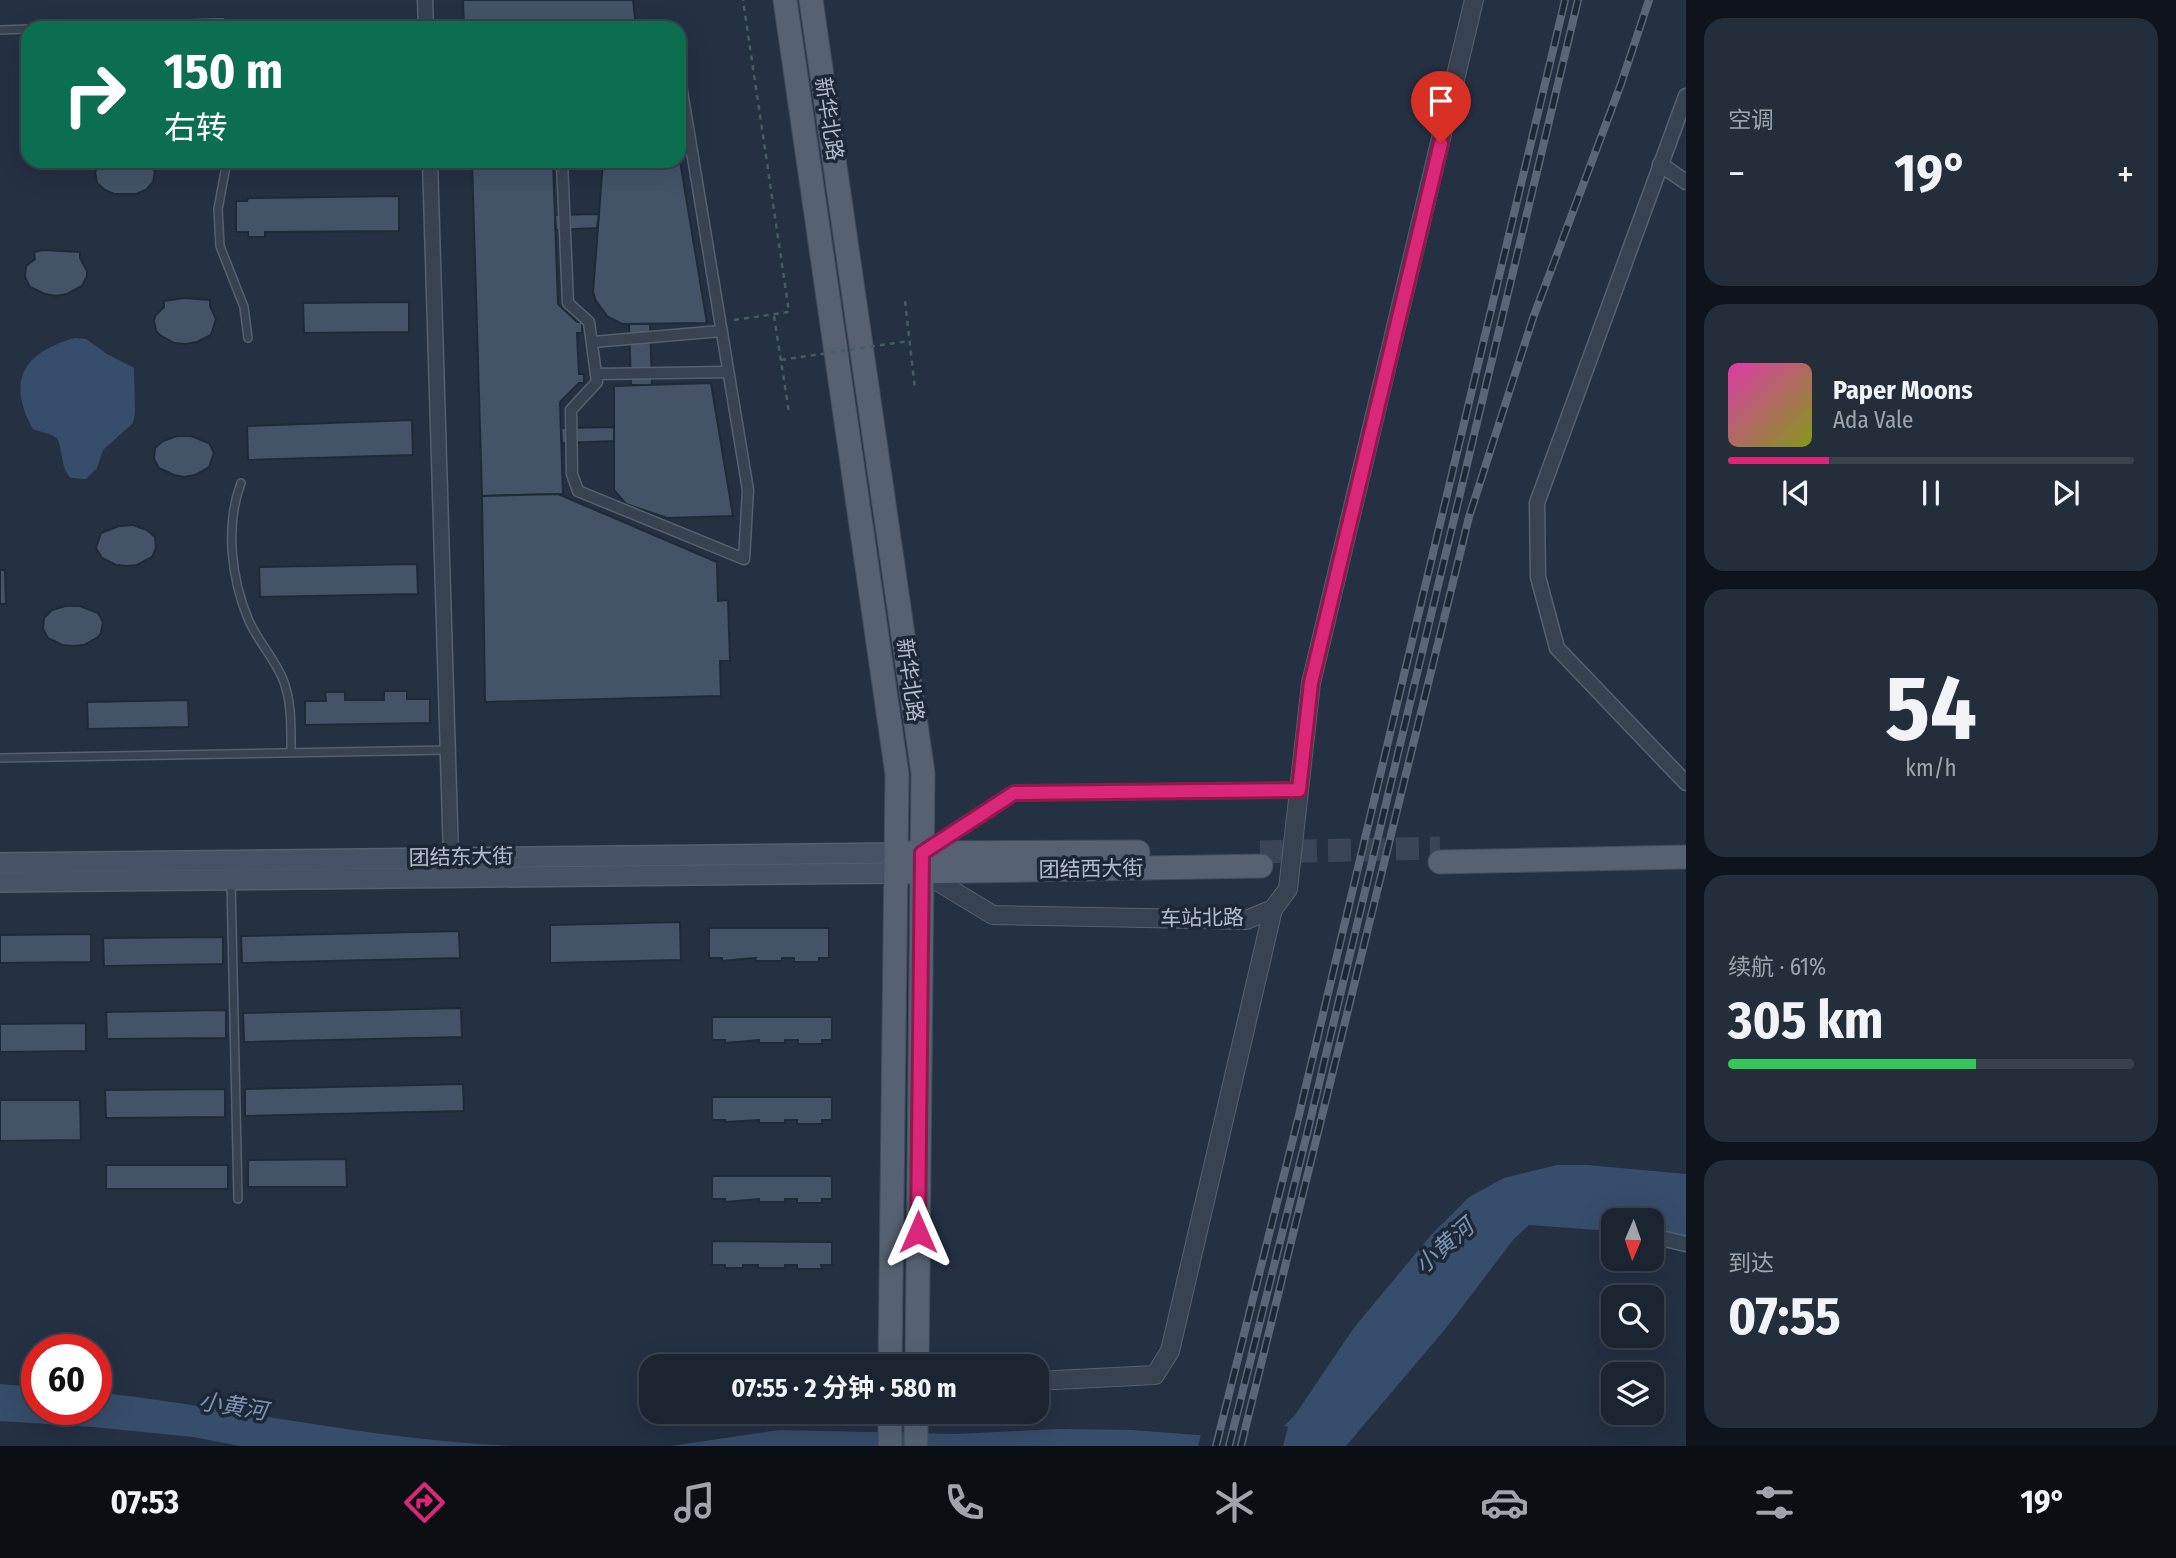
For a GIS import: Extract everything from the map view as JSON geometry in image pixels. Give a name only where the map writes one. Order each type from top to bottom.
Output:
[{"type":"main road","name":"新华北路","points":[[785,0],[897,774],[890,1354]]},
{"type":"main road","name":"新华北路","points":[[811,0],[923,772],[917,1354]]},
{"type":"main road","points":[[1686,843],[1440,855],[1686,858]]},
{"type":"main road","name":"团结东大街","points":[[0,863],[451,857],[896,863]]},
{"type":"main road","name":"团结西大街","points":[[922,862],[1261,859]]},
{"type":"main road","name":"团结东大街","points":[[0,882],[922,862]]},
{"type":"street","points":[[425,0],[426,21]]},
{"type":"street","name":"车站北路","points":[[922,862],[993,915],[1246,920],[1273,909],[1288,889],[1311,683],[1474,0]]},
{"type":"street","points":[[1686,96],[1537,503],[1538,577],[1557,648],[1686,783]]},
{"type":"street","points":[[562,168],[568,303],[589,322],[597,383],[571,410],[572,474],[578,491],[744,559],[748,489],[686,115]]},
{"type":"street","points":[[1660,164],[1686,183]]},
{"type":"street","points":[[430,168],[451,857]]},
{"type":"street","points":[[593,342],[721,327]]},
{"type":"street","points":[[596,374],[728,372]]},
{"type":"street","points":[[922,862],[1014,793],[1299,790]]},
{"type":"street","points":[[1049,1380],[1155,1375],[1170,1351],[1273,909]]},
{"type":"street","points":[[1664,1239],[1686,1244]]},
{"type":"lane","points":[[0,30],[21,29]]},
{"type":"lane","points":[[226,168],[218,209],[220,246],[244,307],[248,338]]},
{"type":"lane","points":[[241,483],[231,523],[236,576],[249,620],[282,678],[289,698],[291,752]]},
{"type":"lane","points":[[0,758],[448,750]]},
{"type":"lane","points":[[231,879],[238,1199]]},
{"type":"path","points":[[721,327],[789,312],[743,0]]},
{"type":"path","points":[[905,301],[915,389]]},
{"type":"path","points":[[774,315],[789,413]]},
{"type":"path","points":[[781,360],[909,341]]},
{"type":"water","points":[[75,338],[86,339],[134,368],[133,423],[103,450],[97,468],[86,479],[71,478],[67,473],[57,439],[33,429],[21,396],[21,382],[32,360],[43,351]]},
{"type":"water","name":"小黄河","points":[[1557,1165],[1686,1174],[1686,1236],[1664,1235],[1664,1208],[1601,1208],[1601,1230],[1529,1225],[1513,1240],[1447,1327],[1346,1446],[671,1446],[779,1430],[956,1434],[1058,1429],[1132,1430],[1264,1440],[1281,1429],[1295,1415],[1353,1329],[1431,1235],[1469,1197],[1504,1178]]},
{"type":"water","points":[[0,1384],[21,1386],[21,1422],[0,1421]]},
{"type":"water","points":[[112,1394],[408,1437],[513,1446],[240,1446],[193,1437],[62,1425],[112,1425]]},
{"type":"pier","points":[[1279,1425],[1288,1427],[1283,1446],[1198,1446],[1202,1430],[1263,1436]]},
{"type":"building","points":[[463,0],[633,0],[635,21],[464,21]]},
{"type":"building","points":[[98,168],[152,168],[155,172],[153,182],[146,190],[136,194],[114,194],[97,183],[95,172]]},
{"type":"building","points":[[472,168],[553,168],[558,304],[577,322],[582,322],[582,333],[577,333],[579,374],[584,374],[584,383],[579,383],[560,402],[563,494],[482,496]]},
{"type":"building","points":[[602,168],[681,168],[707,323],[622,324],[608,317],[593,292]]},
{"type":"building","points":[[399,196],[399,231],[265,232],[265,237],[248,237],[248,232],[236,232],[236,201],[247,201],[248,198]]},
{"type":"building","points":[[599,214],[597,228],[556,230],[555,215]]},
{"type":"building","points":[[34,252],[80,252],[87,271],[82,286],[56,296],[30,287],[25,277],[26,266],[35,259]]},
{"type":"building","points":[[184,298],[210,300],[216,319],[211,335],[197,342],[174,343],[156,331],[154,320],[164,307],[164,301]]},
{"type":"building","points":[[409,302],[409,332],[304,333],[303,303]]},
{"type":"building","points":[[629,324],[650,324],[652,385],[631,385]]},
{"type":"building","points":[[711,383],[733,516],[667,518],[626,504],[614,490],[614,386]]},
{"type":"building","points":[[412,420],[413,455],[248,460],[247,426]]},
{"type":"building","points":[[614,427],[614,441],[562,443],[561,428]]},
{"type":"building","points":[[177,436],[191,436],[209,443],[214,453],[209,467],[195,475],[184,477],[159,468],[154,459],[155,448],[163,441]]},
{"type":"building","points":[[558,494],[717,562],[718,601],[728,600],[730,661],[720,661],[721,696],[485,702],[482,496]]},
{"type":"building","points":[[133,525],[147,530],[155,537],[156,548],[152,557],[137,565],[127,566],[116,565],[102,558],[96,548],[101,533],[119,526]]},
{"type":"building","points":[[417,564],[418,594],[260,597],[259,567]]},
{"type":"building","points":[[0,570],[5,570],[6,604],[0,604]]},
{"type":"building","points":[[65,606],[80,606],[98,613],[103,622],[98,637],[84,645],[73,646],[62,645],[48,638],[43,629],[44,618],[52,610]]},
{"type":"building","points":[[384,691],[407,691],[407,699],[430,699],[430,723],[305,725],[305,701],[326,701],[325,692],[345,692],[345,700],[384,700]]},
{"type":"building","points":[[188,700],[189,727],[88,729],[87,702]]},
{"type":"building","points":[[680,922],[681,960],[550,963],[550,925]]},
{"type":"building","points":[[709,928],[829,928],[829,958],[819,958],[819,962],[794,962],[794,958],[782,958],[782,961],[755,961],[756,958],[722,961],[722,958],[709,958]]},
{"type":"building","points":[[459,931],[460,958],[242,963],[241,936]]},
{"type":"building","points":[[91,934],[91,962],[0,963],[0,935]]},
{"type":"building","points":[[223,937],[223,964],[104,966],[103,938]]},
{"type":"building","points":[[461,1008],[462,1037],[244,1042],[243,1013]]},
{"type":"building","points":[[226,1010],[226,1038],[107,1039],[106,1012]]},
{"type":"building","points":[[712,1017],[832,1017],[832,1040],[822,1040],[822,1044],[798,1044],[798,1040],[785,1040],[785,1043],[759,1043],[759,1040],[725,1043],[725,1040],[712,1040]]},
{"type":"building","points":[[86,1023],[86,1051],[0,1052],[0,1024]]},
{"type":"building","points":[[463,1084],[464,1111],[245,1116],[245,1089]]},
{"type":"building","points":[[225,1089],[225,1117],[106,1118],[105,1090]]},
{"type":"building","points":[[712,1097],[832,1097],[832,1120],[822,1120],[822,1124],[797,1124],[797,1120],[759,1123],[759,1120],[712,1120]]},
{"type":"building","points":[[0,1100],[80,1100],[81,1140],[0,1141]]},
{"type":"building","points":[[346,1159],[347,1187],[248,1187],[248,1160]]},
{"type":"building","points":[[106,1165],[228,1165],[228,1189],[106,1189]]},
{"type":"building","points":[[712,1176],[832,1176],[832,1199],[822,1199],[822,1203],[797,1203],[797,1199],[785,1199],[785,1202],[759,1202],[759,1199],[725,1202],[725,1199],[712,1199]]},
{"type":"building","points":[[712,1241],[832,1242],[832,1265],[821,1265],[822,1269],[797,1269],[797,1265],[785,1265],[785,1268],[743,1265],[743,1268],[725,1268],[725,1265],[712,1265]]},
{"type":"tunnel","points":[[1260,852],[1440,848]]},
{"type":"railway","points":[[1216,1446],[1299,1115],[1565,0]]},
{"type":"railway","points":[[1229,1446],[1307,1134],[1578,0]]},
{"type":"railway","points":[[1241,1446],[1469,517],[1533,318],[1621,84],[1649,0]]},
{"type":"route","points":[[918,1232],[922,853],[1014,793],[1299,790],[1311,683],[1441,143]]}]
